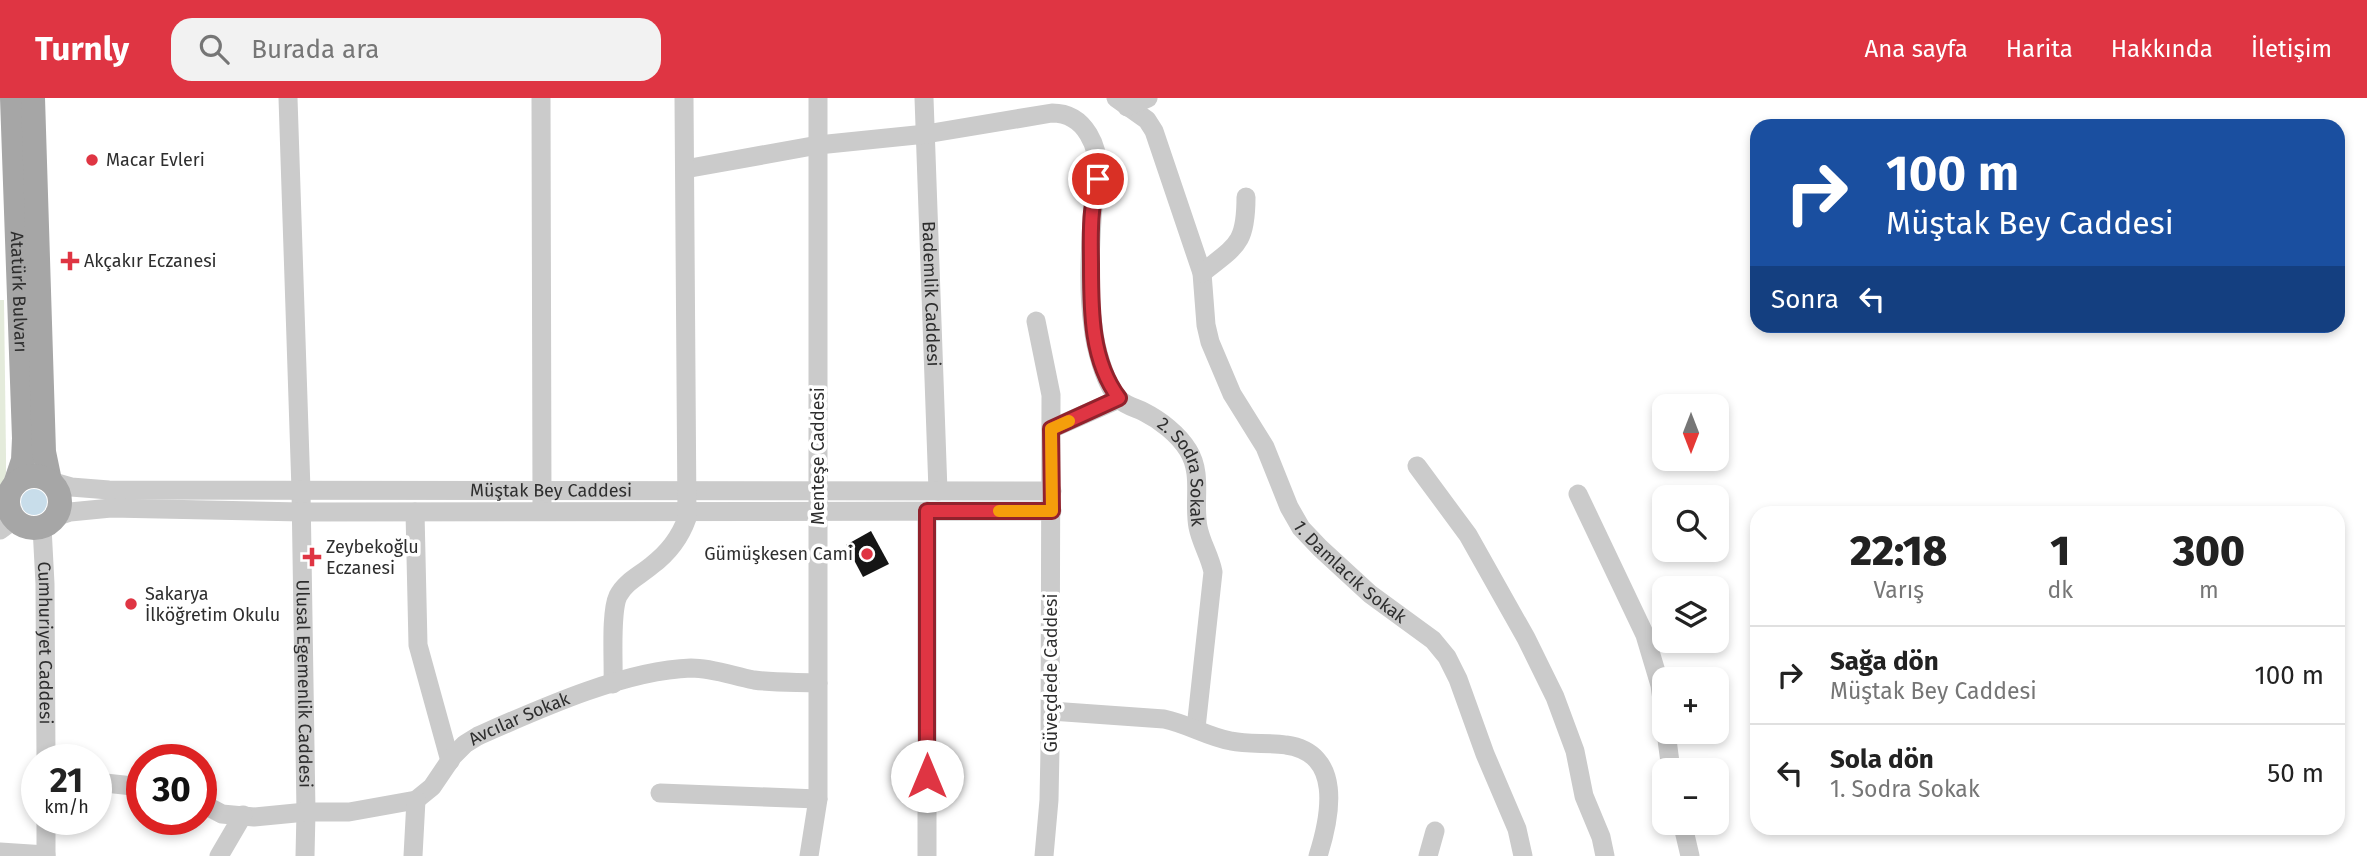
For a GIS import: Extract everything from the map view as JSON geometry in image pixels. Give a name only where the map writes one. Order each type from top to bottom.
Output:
[{"type":"main road","name":"Atatürk Bulvarı","points":[[12,98],[44,452],[50,481]]},
{"type":"main road","name":"Atatürk Bulvarı","points":[[15,484],[23,449],[9,292],[16,129],[33,98]]},
{"type":"main road","points":[[36,476],[50,481],[59,494],[60,502],[48,522],[27,527],[7,524],[11,490],[15,484],[36,476]]},
{"type":"street","name":"Ulusal Egemenlik Caddesi","points":[[288,98],[301,490],[305,856]]},
{"type":"street","points":[[541,98],[541,512]]},
{"type":"street","points":[[613,684],[617,600],[627,584],[650,568],[677,539],[684,528],[688,511],[684,98]]},
{"type":"street","name":"Menteşe Caddesi","points":[[809,856],[818,799],[818,98]]},
{"type":"street","name":"Bademlik Caddesi","points":[[924,98],[938,491]]},
{"type":"street","points":[[1122,103],[1148,98]]},
{"type":"street","name":"1. Damlacık Sokak","points":[[1122,103],[1147,120],[1154,131],[1202,273],[1210,342],[1233,394],[1265,447],[1289,507],[1301,528],[1320,548],[1370,594],[1433,640],[1447,657],[1517,829],[1523,856]]},
{"type":"street","points":[[685,169],[818,145],[926,134],[1044,114],[1060,113],[1073,118],[1086,130],[1097,155],[1098,179],[1092,214],[1091,308],[1102,364],[1109,383],[1119,398],[1051,429]]},
{"type":"street","points":[[1202,273],[1241,239],[1247,220],[1247,197]]},
{"type":"street","name":"Güveçdede Caddesi","points":[[1036,321],[1051,394],[1051,711],[1049,800],[1044,856]]},
{"type":"street","name":"2. Sodra Sokak","points":[[1119,398],[1152,417],[1179,438],[1193,460],[1197,475],[1197,523],[1200,541],[1213,572],[1196,728]]},
{"type":"street","points":[[1417,466],[1468,534],[1549,685],[1568,730],[1584,796],[1601,837],[1605,856]]},
{"type":"street","name":"Müştak Bey Caddesi","points":[[50,481],[71,487],[101,490],[1052,491]]},
{"type":"street","points":[[1578,494],[1645,635],[1655,667]]},
{"type":"street","name":"Müştak Bey Caddesi","points":[[48,522],[69,512],[111,508],[301,512],[1052,511]]},
{"type":"street","points":[[927,511],[927,856]]},
{"type":"street","points":[[415,512],[418,645],[450,761]]},
{"type":"street","name":"Cumhuriyet Caddesi","points":[[46,744],[45,584],[48,522]]},
{"type":"street","name":"Avcılar Sokak","points":[[416,800],[432,787],[465,744],[478,736],[586,692],[613,684],[691,668],[715,670],[755,680],[818,683]]},
{"type":"street","points":[[1051,711],[1150,717],[1178,722],[1231,741],[1296,747],[1316,757],[1328,783],[1326,821],[1318,856]]},
{"type":"street","points":[[660,793],[818,799]]},
{"type":"street","points":[[217,811],[262,817],[349,813],[416,800],[413,856]]},
{"type":"street","points":[[219,856],[243,815]]},
{"type":"street","points":[[1428,856],[1434,831]]},
{"type":"street","points":[[0,852],[46,856],[46,835]]},
{"type":"street","points":[[1685,835],[1690,856]]},
{"type":"green space","points":[[0,300],[4,300],[6,473],[0,494]]},
{"type":"water","points":[[34,489],[44,492],[47,502],[44,512],[34,515],[24,512],[21,502],[24,492]]},
{"type":"building","name":"Gümüşkesen Cami","points":[[871,531],[889,564],[863,577],[846,545]]},
{"type":"slow traffic","points":[[999,511],[1052,511],[1051,429],[1069,421]]},
{"type":"place","name":"Macar Evleri","points":[[92,160]]},
{"type":"place","name":"Akçakır Eczanesi","points":[[70,261]]},
{"type":"place","name":"Gümüşkesen Cami","points":[[867,554]]},
{"type":"place","name":"Zeybekoğlu Eczanesi","points":[[312,557]]},
{"type":"place","name":"Sakarya İlköğretim Okulu","points":[[131,604]]},
{"type":"route","points":[[927,776],[927,511],[1052,511],[1051,429],[1119,398],[1109,383],[1096,345],[1091,308],[1092,214],[1098,179]]}]
